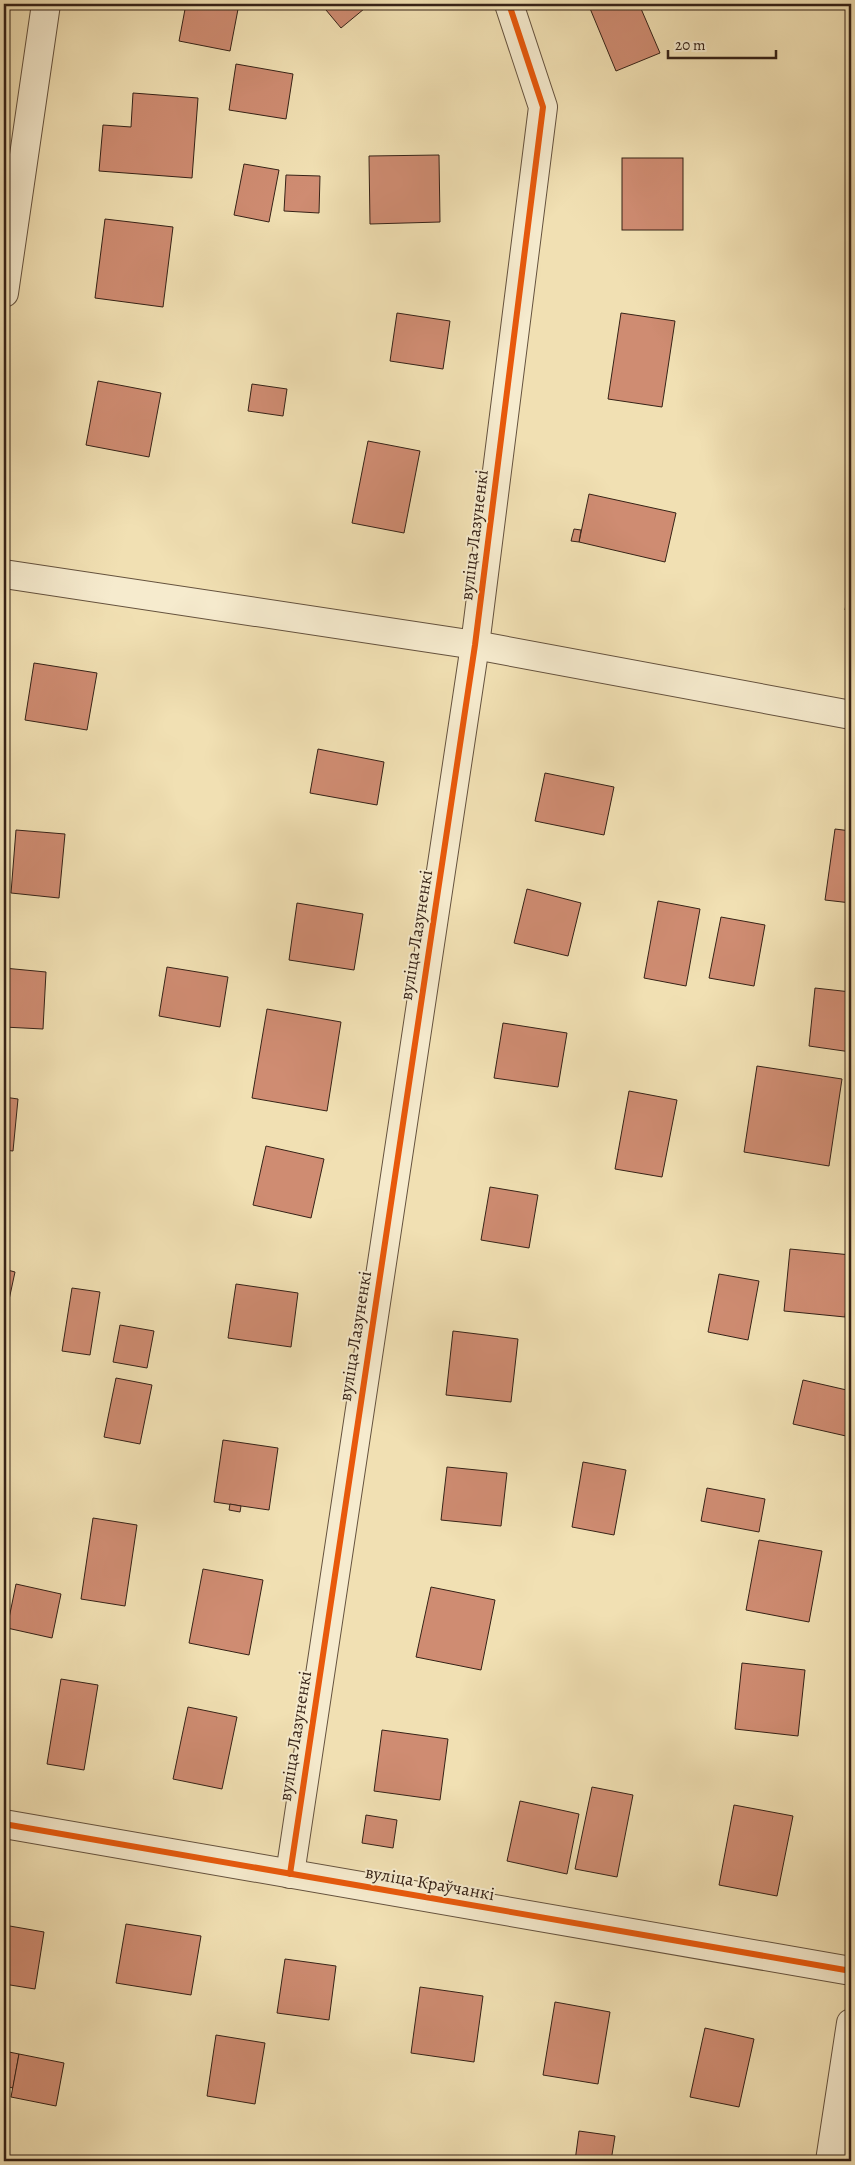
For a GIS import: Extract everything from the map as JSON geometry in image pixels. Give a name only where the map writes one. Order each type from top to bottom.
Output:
[{"type":"street","points":[[4,293],[46,4]]},
{"type":"street","name":"вуліца Лазуненкі","points":[[290,1874],[475,645],[542,107],[509,4]]},
{"type":"street","points":[[4,574],[475,645],[851,715]]},
{"type":"street","name":"вуліца Краўчанкі","points":[[4,1824],[851,1971]]},
{"type":"street","points":[[830,2161],[851,2023]]},
{"type":"building","points":[[186,4],[239,4],[230,51],[179,41]]},
{"type":"building","points":[[321,4],[370,4],[341,28]]},
{"type":"building","points":[[594,4],[639,4],[660,53],[616,71],[589,6]]},
{"type":"building","points":[[236,64],[293,74],[286,119],[229,110]]},
{"type":"building","points":[[133,93],[198,98],[192,178],[99,171],[103,125],[131,127]]},
{"type":"building","points":[[439,155],[440,222],[370,224],[369,156]]},
{"type":"building","points":[[622,158],[683,158],[683,230],[622,230]]},
{"type":"building","points":[[244,164],[279,170],[269,222],[234,215]]},
{"type":"building","points":[[286,175],[320,176],[319,213],[284,211]]},
{"type":"building","points":[[105,219],[173,227],[163,307],[95,298]]},
{"type":"building","points":[[397,313],[450,321],[443,369],[390,361]]},
{"type":"building","points":[[621,313],[675,321],[662,407],[608,399]]},
{"type":"building","points":[[98,381],[161,393],[149,457],[86,445]]},
{"type":"building","points":[[252,384],[287,389],[283,416],[248,411]]},
{"type":"building","points":[[368,441],[420,451],[404,533],[352,523]]},
{"type":"building","points":[[589,494],[676,513],[665,562],[579,542]]},
{"type":"building","points":[[574,529],[581,530],[579,542],[571,541]]},
{"type":"building","points":[[851,575],[851,611],[845,610]]},
{"type":"building","points":[[34,663],[97,673],[87,730],[25,720]]},
{"type":"building","points":[[318,749],[384,762],[377,805],[310,793]]},
{"type":"building","points":[[545,773],[614,787],[604,835],[535,821]]},
{"type":"building","points":[[835,829],[851,831],[851,903],[825,900]]},
{"type":"building","points":[[16,830],[65,834],[59,898],[11,893]]},
{"type":"building","points":[[527,889],[581,903],[568,956],[514,943]]},
{"type":"building","points":[[658,901],[700,909],[686,986],[644,978]]},
{"type":"building","points":[[297,903],[363,914],[354,970],[289,960]]},
{"type":"building","points":[[721,917],[765,925],[754,986],[709,978]]},
{"type":"building","points":[[167,967],[228,977],[220,1027],[159,1016]]},
{"type":"building","points":[[4,968],[46,972],[43,1029],[4,1027]]},
{"type":"building","points":[[815,988],[851,992],[851,1052],[809,1046]]},
{"type":"building","points":[[267,1009],[341,1022],[327,1111],[252,1098]]},
{"type":"building","points":[[503,1023],[567,1033],[558,1087],[494,1078]]},
{"type":"building","points":[[757,1066],[842,1079],[829,1166],[744,1152]]},
{"type":"building","points":[[629,1091],[677,1100],[662,1177],[615,1169]]},
{"type":"building","points":[[4,1097],[18,1099],[13,1151],[4,1150]]},
{"type":"building","points":[[266,1146],[324,1159],[311,1218],[253,1205]]},
{"type":"building","points":[[490,1187],[538,1195],[529,1248],[481,1240]]},
{"type":"building","points":[[790,1249],[851,1255],[845,1317],[784,1311]]},
{"type":"building","points":[[4,1269],[15,1272],[4,1323]]},
{"type":"building","points":[[719,1274],[759,1281],[748,1340],[708,1332]]},
{"type":"building","points":[[236,1284],[298,1293],[291,1347],[228,1338]]},
{"type":"building","points":[[72,1288],[100,1292],[90,1355],[62,1351]]},
{"type":"building","points":[[120,1325],[154,1331],[147,1368],[113,1362]]},
{"type":"building","points":[[453,1331],[518,1339],[511,1402],[446,1395]]},
{"type":"building","points":[[116,1378],[152,1385],[140,1444],[104,1437]]},
{"type":"building","points":[[803,1380],[851,1391],[851,1413],[846,1436],[793,1424]]},
{"type":"building","points":[[223,1440],[278,1448],[269,1510],[214,1502]]},
{"type":"building","points":[[583,1462],[626,1470],[614,1535],[572,1527]]},
{"type":"building","points":[[447,1467],[507,1473],[501,1526],[441,1520]]},
{"type":"building","points":[[707,1488],[765,1499],[759,1532],[701,1521]]},
{"type":"building","points":[[230,1504],[241,1506],[240,1512],[229,1510]]},
{"type":"building","points":[[93,1518],[137,1525],[125,1606],[81,1599]]},
{"type":"building","points":[[759,1540],[822,1551],[809,1622],[746,1610]]},
{"type":"building","points":[[203,1569],[263,1580],[249,1655],[189,1643]]},
{"type":"building","points":[[16,1584],[61,1594],[52,1638],[7,1628]]},
{"type":"building","points":[[431,1587],[495,1600],[481,1670],[416,1657]]},
{"type":"building","points":[[742,1663],[805,1670],[798,1736],[735,1729]]},
{"type":"building","points":[[61,1679],[98,1685],[84,1770],[47,1764]]},
{"type":"building","points":[[188,1707],[237,1717],[222,1789],[173,1779]]},
{"type":"building","points":[[382,1730],[448,1739],[440,1800],[374,1791]]},
{"type":"building","points":[[592,1787],[633,1795],[617,1877],[575,1869]]},
{"type":"building","points":[[520,1801],[579,1814],[567,1874],[507,1861]]},
{"type":"building","points":[[734,1805],[793,1816],[777,1896],[719,1885]]},
{"type":"building","points":[[366,1815],[397,1820],[393,1848],[362,1843]]},
{"type":"building","points":[[126,1924],[201,1936],[191,1995],[116,1983]]},
{"type":"building","points":[[4,1925],[44,1932],[35,1989],[4,1984]]},
{"type":"building","points":[[285,1959],[336,1966],[329,2020],[277,2013]]},
{"type":"building","points":[[420,1987],[483,1996],[474,2062],[411,2053]]},
{"type":"building","points":[[555,2002],[610,2012],[598,2084],[543,2075]]},
{"type":"building","points":[[705,2028],[754,2039],[739,2107],[690,2097]]},
{"type":"building","points":[[216,2035],[265,2043],[255,2104],[207,2096]]},
{"type":"building","points":[[4,2051],[19,2054],[13,2088],[4,2086]]},
{"type":"building","points":[[19,2054],[64,2063],[56,2106],[11,2097]]},
{"type":"building","points":[[579,2131],[615,2136],[611,2161],[575,2161]]},
{"type":"cycle path","points":[[290,1874],[475,645],[543,107],[509,4]]},
{"type":"cycle path","points":[[4,1824],[851,1971]]}]
